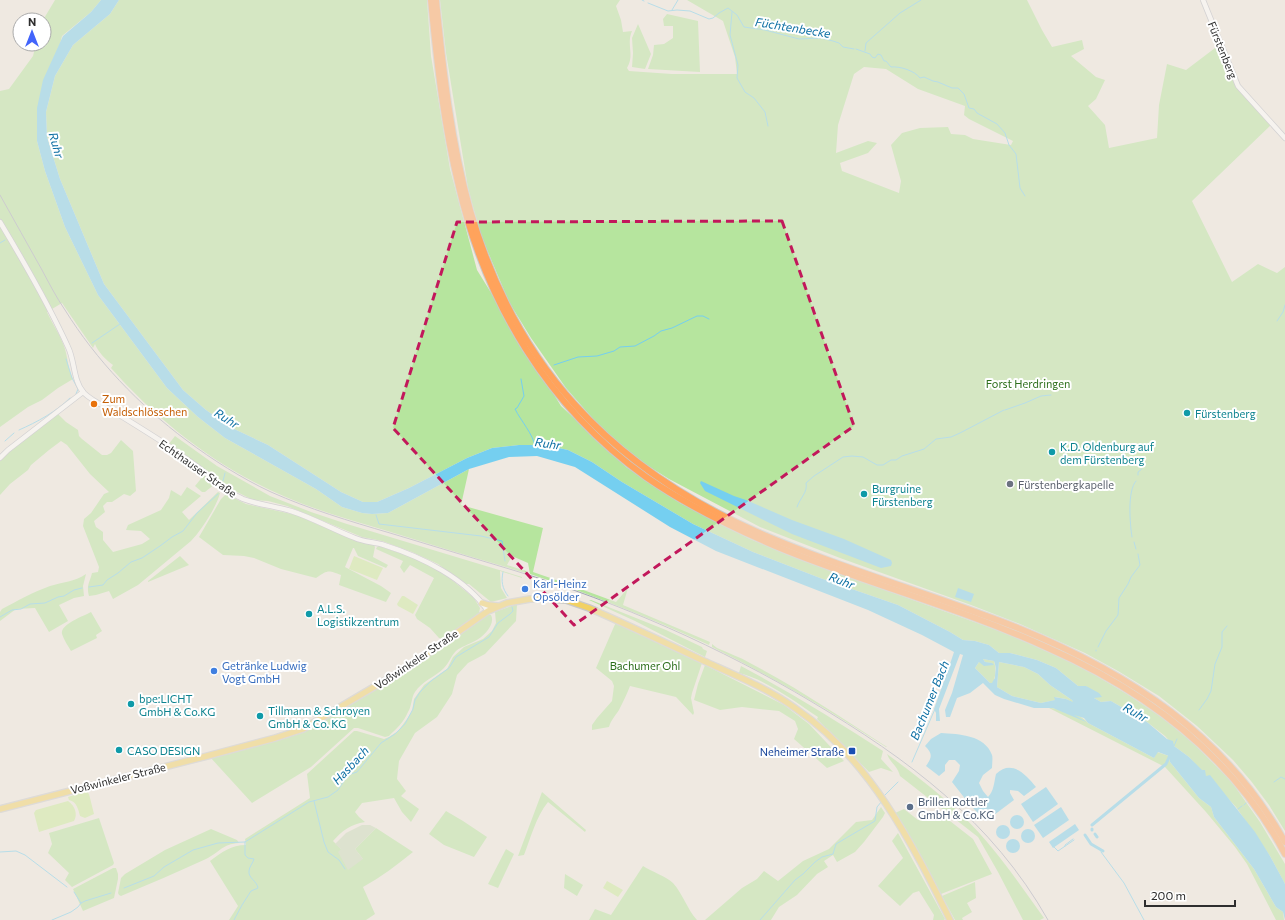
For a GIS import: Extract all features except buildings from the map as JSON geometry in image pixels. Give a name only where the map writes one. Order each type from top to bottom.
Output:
[{"type":"highway","points":[[431,0],[437,63],[450,148],[459,189],[474,242],[506,317],[524,348],[553,388],[576,416],[601,440],[646,477],[685,502],[729,525],[805,557],[978,618],[1031,640],[1066,655],[1136,694],[1179,725],[1216,758],[1254,804],[1285,854]]},
{"type":"highway","points":[[436,0],[455,147],[470,211],[486,259],[511,314],[529,345],[557,385],[590,422],[623,452],[649,472],[677,490],[731,520],[800,549],[981,614],[1034,635],[1103,668],[1139,689],[1194,730],[1220,754],[1258,800],[1285,842]]},
{"type":"main road","name":"Fürstenberg","points":[[1203,0],[1238,86],[1285,138]]},
{"type":"main road","points":[[0,222],[41,293],[66,343],[73,359],[76,379],[83,392],[8,450],[0,458]]},
{"type":"main road","name":"Echthauser Straße","points":[[83,392],[175,451],[230,493],[250,501],[290,510],[358,539],[384,546],[424,560],[445,572],[473,594],[488,612]]},
{"type":"main road","points":[[482,603],[499,606],[514,601],[540,598],[559,599],[580,604],[750,682],[781,698],[796,708],[825,732],[848,755],[869,781],[902,829],[950,920]]},
{"type":"main road","name":"Voßwinkeler Straße","points":[[0,809],[207,756],[303,729],[411,665],[499,606]]},
{"type":"highlighted area","points":[[782,221],[854,426],[574,625],[393,428],[457,222]]},
{"type":"green space","points":[[55,0],[101,0],[91,12],[62,36],[37,141],[45,171],[65,227],[98,295],[167,388],[198,417],[225,438],[316,489],[342,507],[362,513],[388,513],[469,469],[461,505],[543,528],[533,572],[616,602],[628,588],[623,605],[710,642],[709,645],[620,607],[530,574],[528,563],[512,556],[507,565],[526,571],[526,573],[334,515],[285,497],[254,482],[234,471],[195,445],[160,417],[111,368],[113,365],[102,356],[95,344],[93,348],[62,303],[47,312],[64,345],[73,379],[42,400],[28,407],[0,427],[0,91],[9,89],[33,56],[34,52],[52,52],[52,12],[48,12]]},
{"type":"green space","points":[[119,0],[427,0],[431,56],[450,169],[477,270],[561,406],[626,467],[680,503],[750,539],[832,571],[1005,633],[1078,665],[1127,694],[1163,718],[1194,744],[1231,781],[1260,822],[1285,864],[1285,884],[1270,856],[1236,807],[1210,776],[1206,776],[1189,757],[1147,722],[1111,701],[1101,702],[1085,693],[1095,698],[1086,686],[1078,686],[1056,668],[1037,660],[1010,653],[999,653],[989,645],[975,641],[963,640],[898,605],[820,578],[753,552],[693,524],[622,482],[592,462],[568,450],[545,445],[519,445],[492,448],[467,458],[409,488],[377,502],[363,502],[341,492],[268,445],[232,428],[206,410],[183,390],[104,284],[60,179],[47,137],[46,112],[55,76],[73,45],[110,14]]},
{"type":"green space","name":"Forst Herdringen","points":[[440,0],[620,0],[616,6],[623,32],[632,31],[630,36],[631,54],[627,68],[629,71],[672,74],[737,74],[735,57],[723,21],[687,0],[1027,0],[1052,47],[1082,40],[1084,49],[1071,56],[1096,77],[1105,80],[1096,99],[1088,106],[1105,125],[1109,148],[1157,138],[1159,105],[1167,64],[1186,70],[1219,45],[1237,84],[1272,124],[1192,201],[1232,282],[1258,264],[1277,273],[1285,267],[1285,831],[1269,805],[1233,760],[1197,726],[1159,696],[1118,671],[1085,653],[1020,624],[760,527],[669,479],[634,457],[601,428],[566,388],[531,338],[509,302],[480,233],[468,188],[446,53]],"holes":[[[864,67],[886,69],[918,89],[965,106],[964,115],[1013,141],[1011,145],[973,139],[965,135],[951,134],[948,127],[920,128],[902,133],[891,145],[901,181],[899,193],[842,171],[840,163],[868,153],[877,143],[868,141],[836,153],[838,125],[854,74]]]},
{"type":"green space","points":[[667,14],[698,21],[700,72],[648,69],[653,55],[654,45],[664,44],[673,38],[673,26],[664,26],[663,19]]},
{"type":"green space","points":[[638,24],[651,54],[645,69],[632,67],[632,38]]},
{"type":"green space","points":[[57,413],[66,422],[78,430],[79,436],[82,439],[102,455],[111,453],[121,440],[133,451],[136,491],[130,496],[124,494],[112,502],[107,502],[103,506],[105,512],[94,521],[96,527],[103,532],[103,540],[113,552],[142,544],[150,539],[141,531],[126,530],[128,525],[161,510],[169,498],[171,490],[181,496],[187,487],[201,496],[182,512],[189,520],[218,492],[220,493],[216,505],[191,541],[138,585],[113,599],[109,591],[89,596],[88,586],[92,573],[98,572],[99,567],[83,526],[84,519],[91,513],[104,494],[109,492],[90,474],[67,445],[61,441],[31,465],[28,470],[10,484],[0,495],[0,457]]},
{"type":"green space","points":[[175,436],[217,466],[270,496],[347,524],[522,577],[522,578],[500,571],[501,588],[507,598],[491,602],[469,584],[465,584],[438,564],[412,552],[382,541],[362,537],[287,506],[268,501],[253,500],[225,486],[168,445]]},
{"type":"green space","points":[[204,475],[215,484],[205,492],[202,492],[195,486]]},
{"type":"green space","points":[[226,494],[246,504],[296,515],[356,541],[374,545],[373,557],[388,565],[386,568],[358,556],[354,548],[345,567],[391,593],[386,602],[339,585],[341,575],[333,572],[326,572],[316,578],[281,569],[254,558],[223,555],[199,537],[221,499]]},
{"type":"green space","points":[[379,546],[414,558],[441,571],[474,598],[480,608],[479,613],[444,639],[439,638],[430,628],[417,619],[415,615],[434,578],[410,565],[404,573],[400,567],[403,561],[376,549]]},
{"type":"green space","points":[[180,556],[189,565],[148,582],[148,581]]},
{"type":"green space","points":[[354,556],[383,568],[377,580],[349,569]]},
{"type":"green space","points":[[86,574],[83,586],[84,596],[74,598],[59,605],[68,621],[49,632],[35,608],[16,609],[0,621],[0,612],[2,609],[44,588],[82,577]]},
{"type":"green space","points":[[402,596],[418,605],[413,614],[398,606],[397,604]]},
{"type":"green space","points":[[589,600],[666,630],[702,647],[707,651],[705,657],[635,621]]},
{"type":"green space","points":[[517,604],[516,621],[485,654],[468,663],[457,675],[452,694],[437,717],[415,733],[399,761],[397,779],[406,791],[401,796],[419,809],[411,822],[402,812],[394,798],[362,803],[355,812],[365,822],[355,824],[347,828],[333,841],[341,849],[363,859],[355,849],[376,828],[413,852],[389,871],[363,887],[375,914],[366,920],[229,920],[238,906],[210,861],[231,848],[246,845],[245,839],[310,798],[307,774],[354,731],[384,739],[398,731],[412,711],[414,699],[424,685],[447,669],[453,657],[464,647],[483,639],[492,631],[496,623],[495,612]]},
{"type":"green space","points":[[91,612],[102,631],[96,635],[97,638],[71,651],[62,634],[62,630],[68,624]]},
{"type":"green space","points":[[487,615],[491,615],[492,619],[488,630],[478,639],[456,651],[444,668],[418,688],[404,719],[389,736],[385,737],[354,728],[311,767],[252,803],[210,757],[304,731],[413,665]]},
{"type":"green space","name":"Bachumer Ohl","points":[[616,622],[702,663],[691,698],[694,713],[693,715],[676,697],[630,686],[609,727],[592,730],[592,725],[612,701],[614,686],[612,681],[596,668]]},
{"type":"green space","points":[[712,644],[785,683],[887,747],[800,694],[712,647]]},
{"type":"green space","points":[[983,659],[994,661],[995,678],[993,683],[990,683],[975,668],[979,662],[992,663],[985,662]]},
{"type":"green space","points":[[999,662],[1024,667],[1038,674],[1074,703],[1066,699],[1055,697],[1056,700],[1041,703],[1012,696],[997,687]]},
{"type":"green space","points":[[705,665],[784,705],[809,724],[844,761],[827,768],[794,739],[798,729],[795,721],[779,711],[742,707],[720,710],[694,700]]},
{"type":"green space","points":[[741,666],[813,707],[883,751],[881,759],[893,772],[881,768],[869,772],[817,719],[818,717],[770,686],[759,680],[739,673]]},
{"type":"green space","points":[[1049,708],[1064,710],[1075,714],[1088,723],[1154,758],[1157,752],[1169,756],[1170,762],[1199,798],[1211,807],[1214,817],[1254,869],[1276,907],[1283,912],[1284,920],[1276,920],[1247,864],[1235,847],[1206,812],[1165,767]]},
{"type":"green space","points":[[887,754],[937,792],[976,829],[997,854],[1044,918],[1040,920],[1023,920],[978,837],[900,776]]},
{"type":"green space","points":[[87,792],[89,794],[94,814],[85,818],[80,816],[78,808],[72,801],[69,800],[68,797]]},
{"type":"green space","points":[[542,792],[586,830],[585,832],[548,802],[537,821],[524,855],[518,856]]},
{"type":"green space","points":[[68,801],[75,810],[76,816],[74,821],[39,832],[34,813],[36,810]]},
{"type":"green space","points":[[881,807],[885,813],[883,817],[855,852],[837,862],[833,855],[824,861],[828,867],[817,874],[797,895],[779,907],[771,920],[705,920],[742,888],[757,879],[764,871],[778,881],[803,861],[829,849],[856,822],[872,820]]},
{"type":"green space","points":[[904,809],[918,820],[924,813],[931,819],[941,814],[973,839],[992,874],[941,894],[895,813]]},
{"type":"green space","points":[[446,811],[487,837],[474,857],[444,845],[429,834]]},
{"type":"green space","points":[[99,818],[114,863],[113,865],[72,887],[65,880],[69,873],[48,853],[52,844],[49,833]]},
{"type":"green space","points":[[362,825],[370,825],[376,828],[355,849],[363,859],[348,870],[338,852],[341,849],[335,844],[346,833]]},
{"type":"green space","points":[[211,829],[237,840],[239,843],[229,845],[195,864],[121,896],[119,895],[118,893],[121,878],[125,874],[165,850]]},
{"type":"green space","points":[[898,833],[945,919],[944,920],[933,920],[934,915],[919,891],[913,893],[900,906],[878,886],[903,858],[892,841]]},
{"type":"green space","points":[[506,849],[514,854],[498,888],[488,884]]},
{"type":"green space","points":[[643,866],[673,883],[697,920],[589,920],[595,909],[611,915]]},
{"type":"green space","points":[[113,868],[116,868],[118,874],[114,898],[83,911],[73,889]]},
{"type":"green space","points":[[565,874],[583,885],[577,896],[564,888]]},
{"type":"green space","points":[[607,881],[623,890],[618,897],[603,888]]},
{"type":"green space","points":[[975,882],[976,898],[967,903],[972,912],[962,918],[963,920],[955,920],[942,896]]},
{"type":"water","points":[[101,0],[119,0],[110,14],[73,45],[55,76],[46,112],[47,137],[60,179],[104,284],[183,390],[206,410],[232,428],[268,445],[341,492],[363,502],[377,502],[409,488],[467,458],[492,448],[519,445],[545,445],[568,450],[592,462],[622,482],[693,524],[753,552],[820,578],[898,605],[963,640],[975,641],[989,645],[999,653],[1010,653],[1037,660],[1056,668],[1078,686],[1086,686],[1099,693],[1102,697],[1094,698],[1101,702],[1111,701],[1147,722],[1167,739],[1173,741],[1174,746],[1189,757],[1202,770],[1205,770],[1206,776],[1210,775],[1255,832],[1283,880],[1285,884],[1285,920],[1283,912],[1276,907],[1254,869],[1214,817],[1211,807],[1199,798],[1170,762],[1169,756],[1158,752],[1154,758],[1088,723],[1084,718],[1074,715],[1086,722],[1053,708],[1034,708],[1004,699],[995,695],[983,683],[970,693],[957,698],[950,717],[946,717],[945,710],[952,693],[963,655],[960,654],[939,709],[940,721],[936,721],[936,713],[934,709],[954,652],[922,635],[868,610],[716,551],[670,527],[575,467],[537,456],[509,457],[469,469],[388,513],[372,514],[362,513],[342,507],[316,489],[225,438],[198,417],[167,388],[98,295],[65,227],[45,171],[37,141],[37,108],[43,80],[63,36],[91,12]],"holes":[[[983,659],[994,661],[996,668],[995,678],[992,683],[990,683],[975,668],[979,662],[984,666],[994,665],[992,663],[985,662]],[[999,662],[1024,667],[1038,674],[1073,702],[1054,697],[1055,700],[1041,703],[1012,696],[997,687]]]},
{"type":"water","points":[[701,481],[792,520],[844,539],[891,560],[891,566],[881,568],[792,534],[705,491],[700,483]]},
{"type":"water","points":[[958,588],[974,594],[971,602],[955,597]]},
{"type":"water","points":[[941,733],[971,737],[984,743],[989,748],[992,756],[992,768],[983,775],[979,783],[988,797],[993,789],[996,774],[1007,768],[1013,768],[1023,773],[1036,787],[1024,796],[1018,791],[1010,790],[1014,800],[986,821],[970,805],[952,782],[959,771],[960,765],[955,760],[949,760],[945,765],[945,771],[939,776],[926,766],[931,756],[925,746],[931,739]]},
{"type":"water","points":[[1046,787],[1058,804],[1033,822],[1021,804]]},
{"type":"water","points":[[1061,807],[1069,820],[1043,838],[1034,825]]},
{"type":"water","points":[[1014,815],[1020,815],[1024,819],[1024,825],[1020,829],[1014,829],[1010,825],[1010,819]]},
{"type":"water","points":[[1075,824],[1079,830],[1053,848],[1049,842]]},
{"type":"water","points":[[1000,825],[1006,825],[1010,829],[1010,835],[1006,839],[1000,839],[996,835],[996,829]]},
{"type":"water","points":[[1025,829],[1031,829],[1035,833],[1035,839],[1031,843],[1025,843],[1021,839],[1021,833]]},
{"type":"water","points":[[1010,839],[1016,839],[1020,843],[1020,849],[1016,853],[1010,853],[1006,849],[1006,843]]},
{"type":"waterway","points":[[672,10],[678,0]]},
{"type":"waterway","points":[[865,51],[866,43],[900,13],[921,0]]},
{"type":"waterway","name":"Füchtenbecke","points":[[648,3],[668,11],[690,11],[709,19],[728,8],[737,15],[744,27],[765,30],[799,39],[821,38],[839,43],[843,47],[854,49]]},
{"type":"waterway","points":[[732,12],[730,35],[738,65],[737,78],[745,92],[754,98],[765,112],[768,126]]},
{"type":"waterway","name":"Füchtenbecke","points":[[856,49],[870,54],[875,58],[878,54],[881,55],[884,61],[886,61],[891,67],[899,67],[915,73],[920,78],[924,77],[952,88],[958,88],[964,94],[969,108],[974,109],[977,113],[997,124],[1005,133],[1009,145],[1016,154],[1020,188],[1025,196]]},
{"type":"waterway","points":[[0,243],[5,240]]},
{"type":"waterway","points":[[1277,321],[1283,312],[1285,305]]},
{"type":"waterway","points":[[554,365],[578,357],[597,356],[614,351],[620,347],[635,346],[661,331],[672,328],[697,316],[703,316],[709,319]]},
{"type":"waterway","points":[[92,343],[120,324]]},
{"type":"waterway","points":[[66,359],[72,378],[78,389],[76,394]]},
{"type":"waterway","points":[[521,379],[524,396],[515,409],[534,441],[535,446]]},
{"type":"waterway","points":[[1005,410],[1041,396],[1051,395]]},
{"type":"waterway","points":[[19,430],[33,424],[59,408],[70,398]]},
{"type":"waterway","points":[[797,507],[805,492],[806,483],[843,457],[863,457],[877,465],[883,465],[891,460],[896,460],[902,456],[924,449],[936,439],[951,437],[960,433],[1004,410]]},
{"type":"waterway","points":[[5,441],[14,433]]},
{"type":"waterway","points":[[1144,457],[1144,462]]},
{"type":"waterway","points":[[1138,475],[1138,472],[1142,469]]},
{"type":"waterway","points":[[223,481],[225,473]]},
{"type":"waterway","points":[[1132,537],[1130,500],[1131,492],[1136,481]]},
{"type":"waterway","points":[[89,587],[103,585],[107,580],[131,562],[142,558],[183,531],[197,513],[218,494]]},
{"type":"waterway","name":"Hasbach","points":[[376,515],[379,524],[481,536],[502,541],[505,561]]},
{"type":"waterway","points":[[1134,542],[1136,549]]},
{"type":"waterway","points":[[1098,647],[1106,631],[1118,615],[1119,598],[1140,565],[1138,554]]},
{"type":"waterway","name":"Hasbach","points":[[503,572],[502,584],[508,596]]},
{"type":"waterway","points":[[0,617],[12,610],[21,609],[30,604],[45,603],[82,588]]},
{"type":"waterway","name":"Hasbach","points":[[124,888],[154,876],[164,867],[193,850],[218,843],[245,842],[309,802],[328,797],[338,790],[346,778],[357,772],[381,743],[395,734],[405,724],[420,692],[431,681],[449,668],[456,657],[489,637],[498,623],[513,611],[512,607]]},
{"type":"waterway","points":[[1199,710],[1211,691],[1215,664],[1222,647],[1222,632],[1227,626]]},
{"type":"waterway","name":"Ruhr","points":[[1047,668],[1056,672],[1065,680]]},
{"type":"waterway","name":"Bachumer Bach","points":[[912,762],[935,709]]},
{"type":"waterway","points":[[1174,746],[1177,739]]},
{"type":"waterway","points":[[1092,825],[1166,764],[1170,755]]},
{"type":"waterway","points":[[1274,782],[1281,777],[1285,779]]},
{"type":"waterway","name":"Bachumer Bach","points":[[884,796],[898,782]]},
{"type":"waterway","points":[[314,801],[324,842],[328,852],[339,860],[345,869]]},
{"type":"waterway","name":"Bachumer Bach","points":[[760,920],[795,880],[815,862],[822,857],[833,854],[836,844],[875,821],[877,807],[882,801]]},
{"type":"waterway","points":[[1238,809],[1242,806]]},
{"type":"waterway","points":[[1085,835],[1091,844],[1103,851]]},
{"type":"waterway","points":[[1065,846],[1073,839]]},
{"type":"waterway","points":[[1054,847],[1058,851],[1074,840]]},
{"type":"waterway","name":"Hasbach","points":[[234,920],[251,891],[258,888],[249,873],[254,859],[248,858],[245,855],[245,842]]},
{"type":"waterway","points":[[0,852],[16,851],[25,855],[67,887]]},
{"type":"waterway","points":[[1101,852],[1124,883],[1144,920]]},
{"type":"waterway","points":[[74,892],[81,903]]},
{"type":"waterway","points":[[52,920],[71,912],[85,901],[111,893]]},
{"type":"railway","points":[[0,195],[59,300],[77,329],[90,346],[135,397],[206,455],[249,481],[285,498],[344,519],[516,571],[593,597],[631,612],[705,645],[777,682],[882,746],[945,795],[1001,852],[1026,885],[1048,920]]},
{"type":"place","name":"Zum Waldschlösschen","points":[[94,404]]},
{"type":"place","name":"Fürstenberg","points":[[1187,413]]},
{"type":"place","name":"K.D. Oldenburg auf dem Fürstenberg","points":[[1052,452]]},
{"type":"place","name":"Fürstenbergkapelle","points":[[1010,484]]},
{"type":"place","name":"Burgruine Fürstenberg","points":[[864,494]]},
{"type":"place","name":"Karl-Heinz Opsölder","points":[[525,589]]},
{"type":"place","name":"A.L.S. Logistikzentrum","points":[[309,614]]},
{"type":"place","name":"Getränke Ludwig Vogt GmbH","points":[[214,671]]},
{"type":"place","name":"bpe:LICHT GmbH & Co.KG","points":[[131,704]]},
{"type":"place","name":"Tillmann & Schroyen GmbH & Co. KG","points":[[260,716]]},
{"type":"place","name":"CASO DESIGN","points":[[119,750]]},
{"type":"place","name":"Neheimer Straße","points":[[852,751]]},
{"type":"place","name":"Brillen Rottler GmbH & Co.KG","points":[[910,807]]}]
